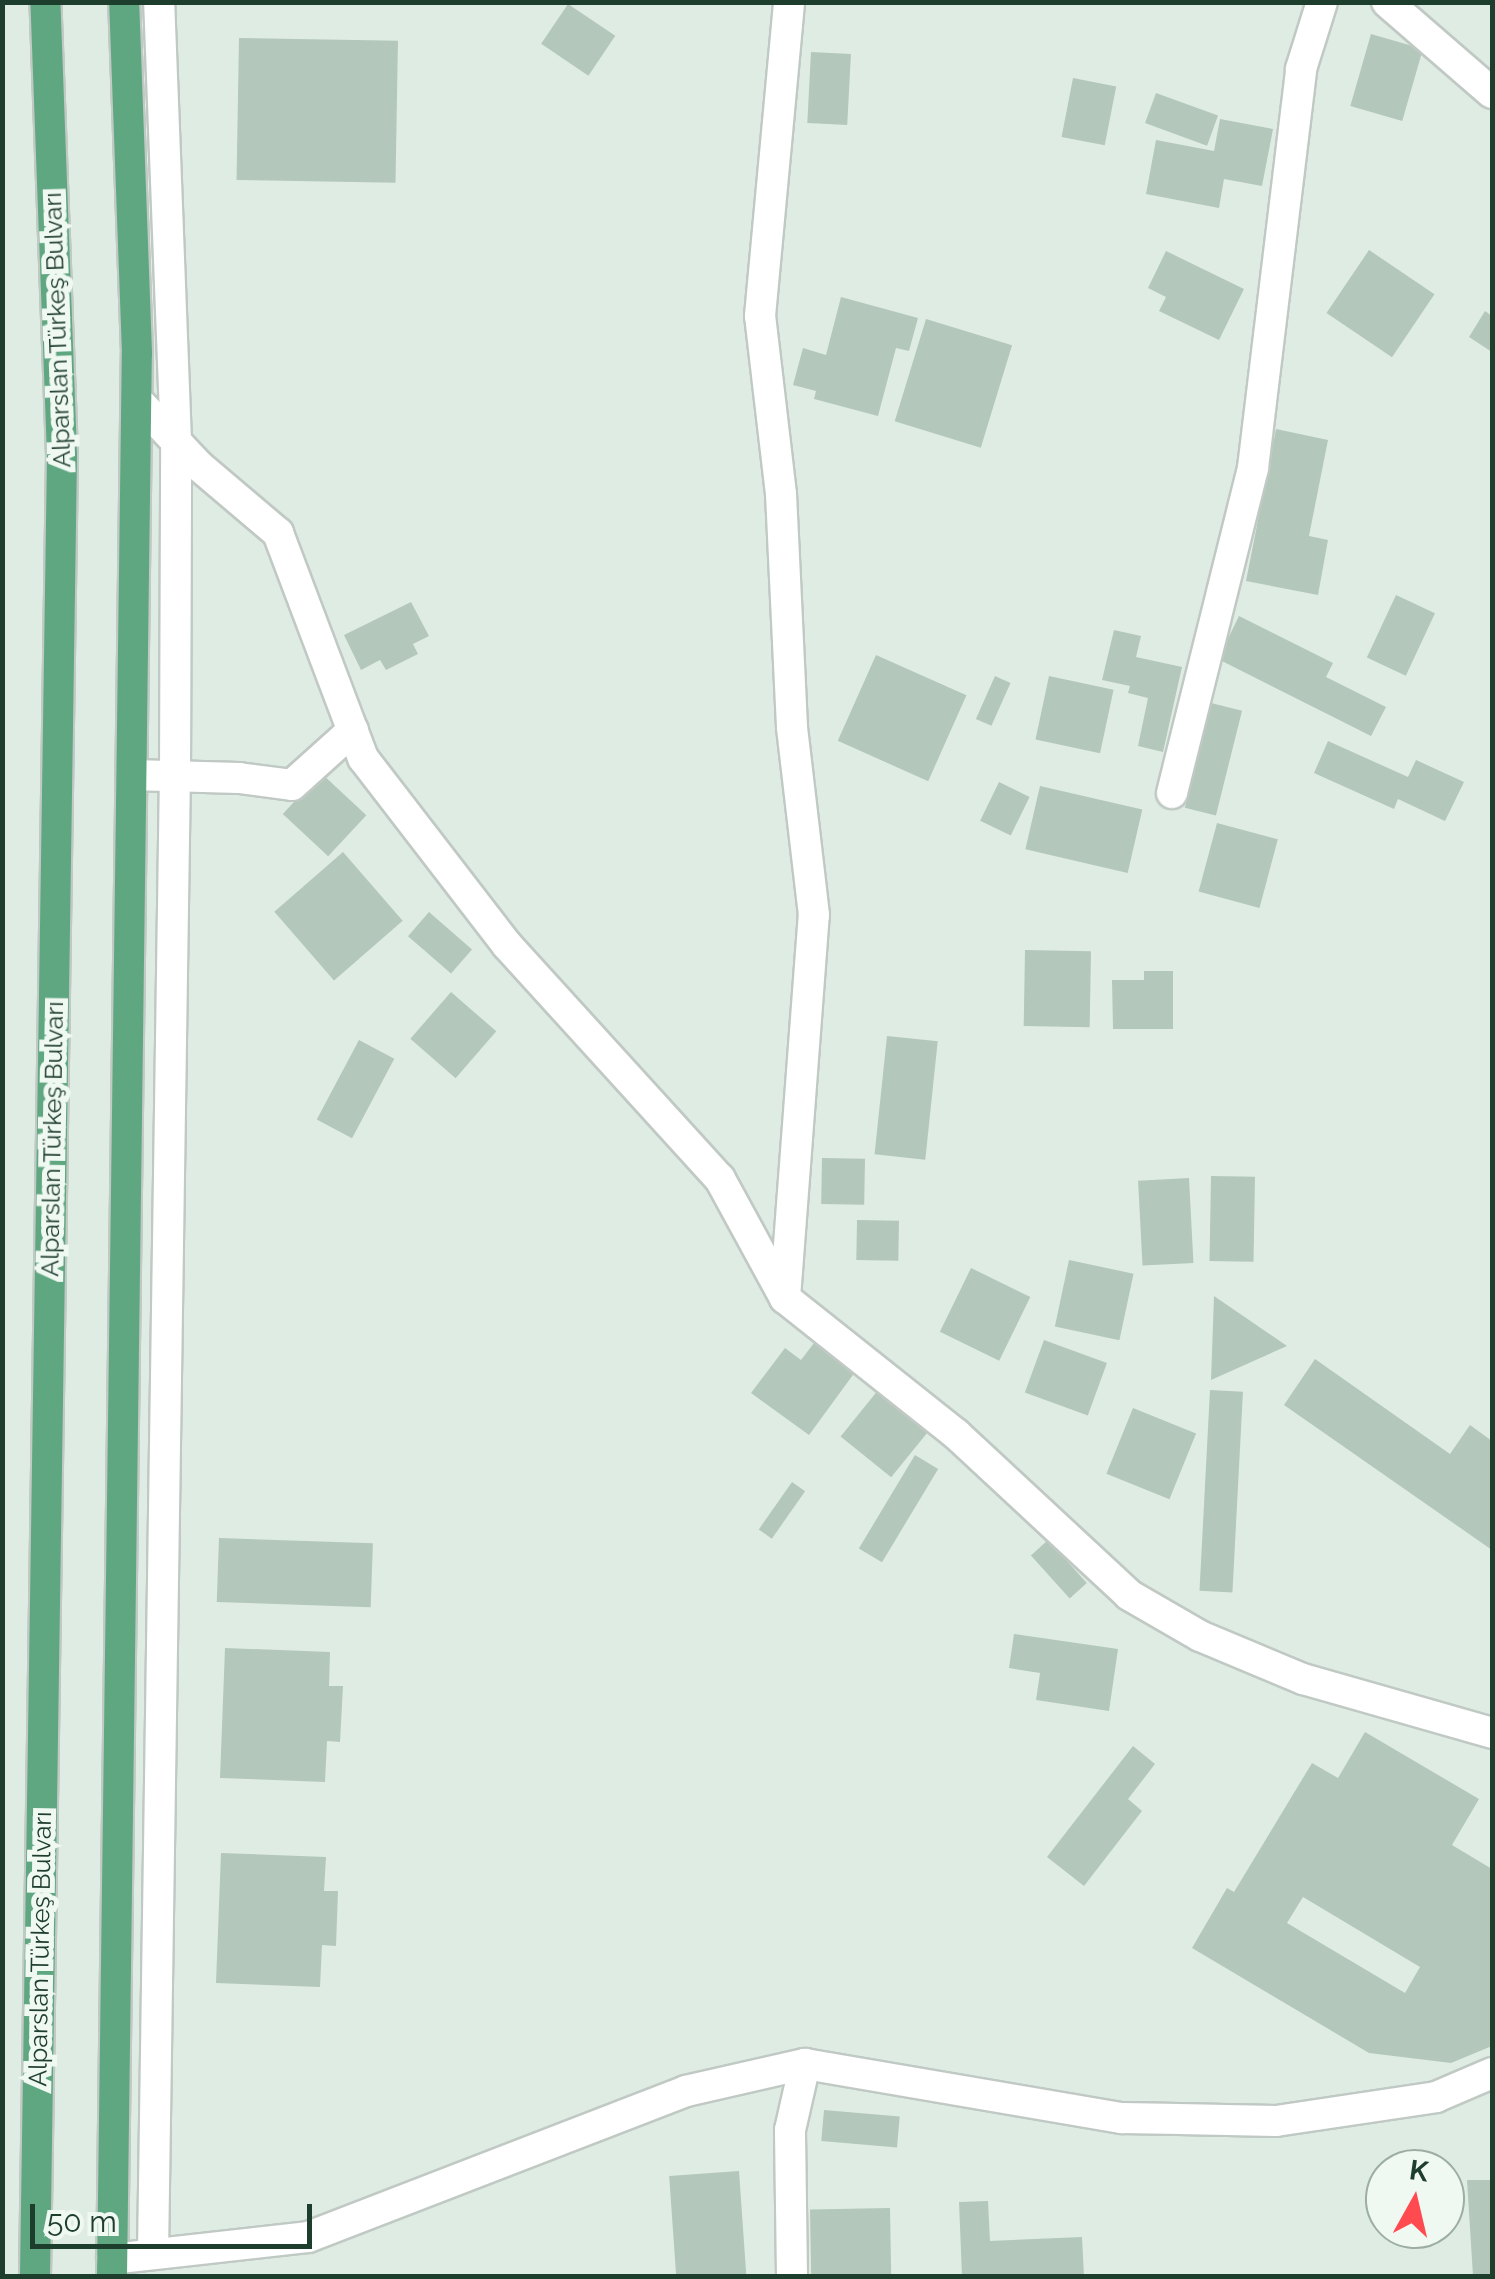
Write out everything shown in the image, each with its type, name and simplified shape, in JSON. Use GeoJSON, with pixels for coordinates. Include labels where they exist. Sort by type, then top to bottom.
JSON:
{"type":"FeatureCollection","features":[{"type":"Feature","properties":{"kind":"main road","name":"Alparslan Türkeş Bulvarı"},"geometry":{"type":"LineString","coordinates":[[35,2276],[62,456],[45,2]]}},
{"type":"Feature","properties":{"kind":"main road"},"geometry":{"type":"LineString","coordinates":[[112,2268],[137,400],[124,2]]}},
{"type":"Feature","properties":{"kind":"street"},"geometry":{"type":"LineString","coordinates":[[153,2254],[175,776],[176,441],[159,2]]}},
{"type":"Feature","properties":{"kind":"street"},"geometry":{"type":"LineString","coordinates":[[784,1298],[814,915],[792,727],[781,494],[760,316],[789,2]]}},
{"type":"Feature","properties":{"kind":"street"},"geometry":{"type":"LineString","coordinates":[[1172,794],[1253,468],[1301,69],[1322,2]]}},
{"type":"Feature","properties":{"kind":"street"},"geometry":{"type":"LineString","coordinates":[[1387,2],[1492,92]]}},
{"type":"Feature","properties":{"kind":"street"},"geometry":{"type":"LineString","coordinates":[[137,400],[176,441],[278,533],[363,758],[507,945],[720,1180],[784,1298],[956,1434],[1129,1595],[1200,1636],[1303,1678],[1492,1731]]}},
{"type":"Feature","properties":{"kind":"street"},"geometry":{"type":"LineString","coordinates":[[132,775],[292,786],[353,730]]}},
{"type":"Feature","properties":{"kind":"street"},"geometry":{"type":"LineString","coordinates":[[112,2268],[153,2254],[308,2237],[686,2091],[805,2064],[1122,2118],[1276,2121],[1436,2097],[1492,2073]]}},
{"type":"Feature","properties":{"kind":"street"},"geometry":{"type":"LineString","coordinates":[[792,2276],[790,2130],[805,2064]]}},
{"type":"Feature","properties":{"kind":"building"},"geometry":{"type":"Polygon","coordinates":[[[568,4],[615,36],[588,76],[541,44],[568,4]]]}},
{"type":"Feature","properties":{"kind":"building"},"geometry":{"type":"Polygon","coordinates":[[[1371,34],[1423,49],[1402,121],[1350,106],[1371,34]]]}},
{"type":"Feature","properties":{"kind":"building"},"geometry":{"type":"Polygon","coordinates":[[[239,38],[398,41],[395,183],[237,180],[239,38]]]}},
{"type":"Feature","properties":{"kind":"building"},"geometry":{"type":"Polygon","coordinates":[[[811,52],[851,54],[847,125],[807,123],[811,52]]]}},
{"type":"Feature","properties":{"kind":"building"},"geometry":{"type":"Polygon","coordinates":[[[1073,78],[1116,86],[1105,145],[1062,137],[1073,78]]]}},
{"type":"Feature","properties":{"kind":"building"},"geometry":{"type":"Polygon","coordinates":[[[1156,93],[1218,116],[1207,146],[1145,123],[1156,93]]]}},
{"type":"Feature","properties":{"kind":"building"},"geometry":{"type":"Polygon","coordinates":[[[1220,119],[1273,129],[1262,186],[1224,179],[1219,208],[1146,194],[1156,140],[1214,151],[1220,119]]]}},
{"type":"Feature","properties":{"kind":"building"},"geometry":{"type":"Polygon","coordinates":[[[1369,250],[1434,294],[1392,357],[1327,313],[1369,250]]]}},
{"type":"Feature","properties":{"kind":"building"},"geometry":{"type":"Polygon","coordinates":[[[1166,251],[1244,289],[1219,340],[1159,311],[1166,297],[1148,288],[1166,251]]]}},
{"type":"Feature","properties":{"kind":"building"},"geometry":{"type":"Polygon","coordinates":[[[841,297],[918,318],[909,351],[896,348],[878,416],[814,399],[816,391],[793,385],[803,348],[826,355],[841,297]]]}},
{"type":"Feature","properties":{"kind":"building"},"geometry":{"type":"Polygon","coordinates":[[[1485,311],[1492,316],[1492,352],[1469,337],[1485,311]]]}},
{"type":"Feature","properties":{"kind":"building"},"geometry":{"type":"Polygon","coordinates":[[[926,319],[1012,345],[981,448],[895,421],[926,319]]]}},
{"type":"Feature","properties":{"kind":"building"},"geometry":{"type":"Polygon","coordinates":[[[1276,429],[1328,440],[1309,536],[1328,540],[1318,595],[1246,581],[1276,429]]]}},
{"type":"Feature","properties":{"kind":"building"},"geometry":{"type":"Polygon","coordinates":[[[1396,595],[1435,613],[1406,676],[1367,658],[1396,595]]]}},
{"type":"Feature","properties":{"kind":"building"},"geometry":{"type":"Polygon","coordinates":[[[411,602],[429,636],[413,644],[418,654],[386,670],[380,660],[361,670],[344,635],[411,602]]]}},
{"type":"Feature","properties":{"kind":"building"},"geometry":{"type":"Polygon","coordinates":[[[1239,616],[1333,663],[1326,677],[1386,707],[1371,736],[1218,659],[1239,616]]]}},
{"type":"Feature","properties":{"kind":"building"},"geometry":{"type":"Polygon","coordinates":[[[1114,630],[1141,636],[1136,657],[1182,667],[1163,752],[1138,746],[1148,698],[1128,693],[1130,686],[1102,680],[1114,630]]]}},
{"type":"Feature","properties":{"kind":"building"},"geometry":{"type":"Polygon","coordinates":[[[876,655],[966,695],[928,781],[838,741],[876,655]]]}},
{"type":"Feature","properties":{"kind":"building"},"geometry":{"type":"Polygon","coordinates":[[[995,676],[1011,683],[991,726],[976,719],[995,676]]]}},
{"type":"Feature","properties":{"kind":"building"},"geometry":{"type":"Polygon","coordinates":[[[1049,676],[1114,690],[1100,753],[1035,740],[1049,676]]]}},
{"type":"Feature","properties":{"kind":"building"},"geometry":{"type":"Polygon","coordinates":[[[1211,703],[1242,711],[1216,816],[1185,808],[1211,703]]]}},
{"type":"Feature","properties":{"kind":"building"},"geometry":{"type":"Polygon","coordinates":[[[1328,741],[1408,777],[1416,760],[1464,782],[1445,821],[1398,799],[1394,809],[1314,773],[1328,741]]]}},
{"type":"Feature","properties":{"kind":"building"},"geometry":{"type":"Polygon","coordinates":[[[321,773],[366,815],[328,856],[283,814],[321,773]]]}},
{"type":"Feature","properties":{"kind":"building"},"geometry":{"type":"Polygon","coordinates":[[[999,782],[1030,797],[1011,836],[980,821],[999,782]]]}},
{"type":"Feature","properties":{"kind":"building"},"geometry":{"type":"Polygon","coordinates":[[[1040,786],[1142,810],[1128,873],[1025,849],[1040,786]]]}},
{"type":"Feature","properties":{"kind":"building"},"geometry":{"type":"Polygon","coordinates":[[[1217,823],[1278,839],[1259,908],[1199,892],[1217,823]]]}},
{"type":"Feature","properties":{"kind":"building"},"geometry":{"type":"Polygon","coordinates":[[[343,852],[403,921],[334,980],[274,912],[343,852]]]}},
{"type":"Feature","properties":{"kind":"building"},"geometry":{"type":"Polygon","coordinates":[[[429,912],[472,949],[451,974],[408,936],[429,912]]]}},
{"type":"Feature","properties":{"kind":"building"},"geometry":{"type":"Polygon","coordinates":[[[1025,950],[1091,951],[1090,1027],[1024,1026],[1025,950]]]}},
{"type":"Feature","properties":{"kind":"building"},"geometry":{"type":"Polygon","coordinates":[[[1144,971],[1173,971],[1173,1029],[1113,1029],[1112,980],[1144,980],[1144,971]]]}},
{"type":"Feature","properties":{"kind":"building"},"geometry":{"type":"Polygon","coordinates":[[[451,992],[496,1031],[456,1078],[410,1039],[451,992]]]}},
{"type":"Feature","properties":{"kind":"building"},"geometry":{"type":"Polygon","coordinates":[[[887,1036],[938,1041],[925,1160],[875,1154],[887,1036]]]}},
{"type":"Feature","properties":{"kind":"building"},"geometry":{"type":"Polygon","coordinates":[[[359,1040],[394,1059],[352,1138],[317,1119],[359,1040]]]}},
{"type":"Feature","properties":{"kind":"building"},"geometry":{"type":"Polygon","coordinates":[[[822,1158],[865,1159],[864,1205],[821,1204],[822,1158]]]}},
{"type":"Feature","properties":{"kind":"building"},"geometry":{"type":"Polygon","coordinates":[[[1211,1176],[1255,1177],[1254,1262],[1210,1261],[1211,1176]]]}},
{"type":"Feature","properties":{"kind":"building"},"geometry":{"type":"Polygon","coordinates":[[[1189,1178],[1193,1263],[1143,1266],[1138,1181],[1189,1178]]]}},
{"type":"Feature","properties":{"kind":"building"},"geometry":{"type":"Polygon","coordinates":[[[857,1220],[899,1221],[898,1261],[856,1260],[857,1220]]]}},
{"type":"Feature","properties":{"kind":"building"},"geometry":{"type":"Polygon","coordinates":[[[1069,1260],[1134,1274],[1119,1340],[1055,1327],[1069,1260]]]}},
{"type":"Feature","properties":{"kind":"building"},"geometry":{"type":"Polygon","coordinates":[[[971,1268],[1030,1297],[999,1361],[940,1332],[971,1268]]]}},
{"type":"Feature","properties":{"kind":"building"},"geometry":{"type":"Polygon","coordinates":[[[1214,1296],[1287,1346],[1211,1380],[1214,1296]]]}},
{"type":"Feature","properties":{"kind":"building"},"geometry":{"type":"Polygon","coordinates":[[[817,1339],[858,1368],[809,1435],[751,1393],[785,1348],[801,1360],[817,1339]]]}},
{"type":"Feature","properties":{"kind":"building"},"geometry":{"type":"Polygon","coordinates":[[[1044,1340],[1107,1363],[1088,1416],[1025,1393],[1044,1340]]]}},
{"type":"Feature","properties":{"kind":"building"},"geometry":{"type":"Polygon","coordinates":[[[1315,1359],[1450,1454],[1470,1425],[1492,1441],[1492,1550],[1284,1405],[1315,1359]]]}},
{"type":"Feature","properties":{"kind":"building"},"geometry":{"type":"Polygon","coordinates":[[[879,1389],[930,1430],[891,1477],[841,1436],[879,1389]]]}},
{"type":"Feature","properties":{"kind":"building"},"geometry":{"type":"Polygon","coordinates":[[[1210,1390],[1243,1392],[1232,1592],[1199,1591],[1210,1390]]]}},
{"type":"Feature","properties":{"kind":"building"},"geometry":{"type":"Polygon","coordinates":[[[1133,1408],[1196,1433],[1169,1499],[1106,1474],[1133,1408]]]}},
{"type":"Feature","properties":{"kind":"building"},"geometry":{"type":"Polygon","coordinates":[[[915,1455],[938,1469],[882,1562],[859,1548],[915,1455]]]}},
{"type":"Feature","properties":{"kind":"building"},"geometry":{"type":"Polygon","coordinates":[[[792,1482],[805,1491],[772,1539],[759,1530],[792,1482]]]}},
{"type":"Feature","properties":{"kind":"building"},"geometry":{"type":"Polygon","coordinates":[[[219,1538],[373,1543],[371,1607],[217,1602],[219,1538]]]}},
{"type":"Feature","properties":{"kind":"building"},"geometry":{"type":"Polygon","coordinates":[[[1048,1540],[1087,1583],[1070,1598],[1031,1555],[1048,1540]]]}},
{"type":"Feature","properties":{"kind":"building"},"geometry":{"type":"Polygon","coordinates":[[[1014,1634],[1118,1649],[1109,1711],[1036,1700],[1040,1673],[1009,1668],[1014,1634]]]}},
{"type":"Feature","properties":{"kind":"building"},"geometry":{"type":"Polygon","coordinates":[[[225,1648],[330,1652],[329,1686],[343,1686],[340,1742],[327,1741],[325,1782],[220,1778],[225,1648]]]}},
{"type":"Feature","properties":{"kind":"building"},"geometry":{"type":"Polygon","coordinates":[[[1365,1732],[1479,1799],[1452,1845],[1492,1869],[1492,2046],[1451,2063],[1369,2053],[1192,1948],[1227,1888],[1234,1892],[1312,1763],[1338,1778],[1365,1732]],[[1303,1897],[1287,1923],[1405,1993],[1420,1967],[1303,1897]]]}},
{"type":"Feature","properties":{"kind":"building"},"geometry":{"type":"Polygon","coordinates":[[[1133,1746],[1155,1764],[1128,1799],[1142,1811],[1084,1886],[1047,1857],[1133,1746]]]}},
{"type":"Feature","properties":{"kind":"building"},"geometry":{"type":"Polygon","coordinates":[[[221,1853],[326,1857],[324,1891],[338,1891],[336,1946],[322,1945],[320,1987],[216,1983],[221,1853]]]}},
{"type":"Feature","properties":{"kind":"building"},"geometry":{"type":"Polygon","coordinates":[[[824,2110],[900,2117],[897,2148],[821,2141],[824,2110]]]}},
{"type":"Feature","properties":{"kind":"building"},"geometry":{"type":"Polygon","coordinates":[[[739,2171],[746,2276],[676,2276],[669,2176],[739,2171]]]}},
{"type":"Feature","properties":{"kind":"building"},"geometry":{"type":"Polygon","coordinates":[[[1467,2180],[1492,2180],[1492,2276],[1473,2276],[1467,2180]]]}},
{"type":"Feature","properties":{"kind":"building"},"geometry":{"type":"Polygon","coordinates":[[[988,2201],[990,2241],[1082,2237],[1084,2276],[962,2276],[959,2202],[988,2201]]]}},
{"type":"Feature","properties":{"kind":"building"},"geometry":{"type":"Polygon","coordinates":[[[890,2208],[891,2276],[811,2276],[810,2209],[890,2208]]]}}]}
